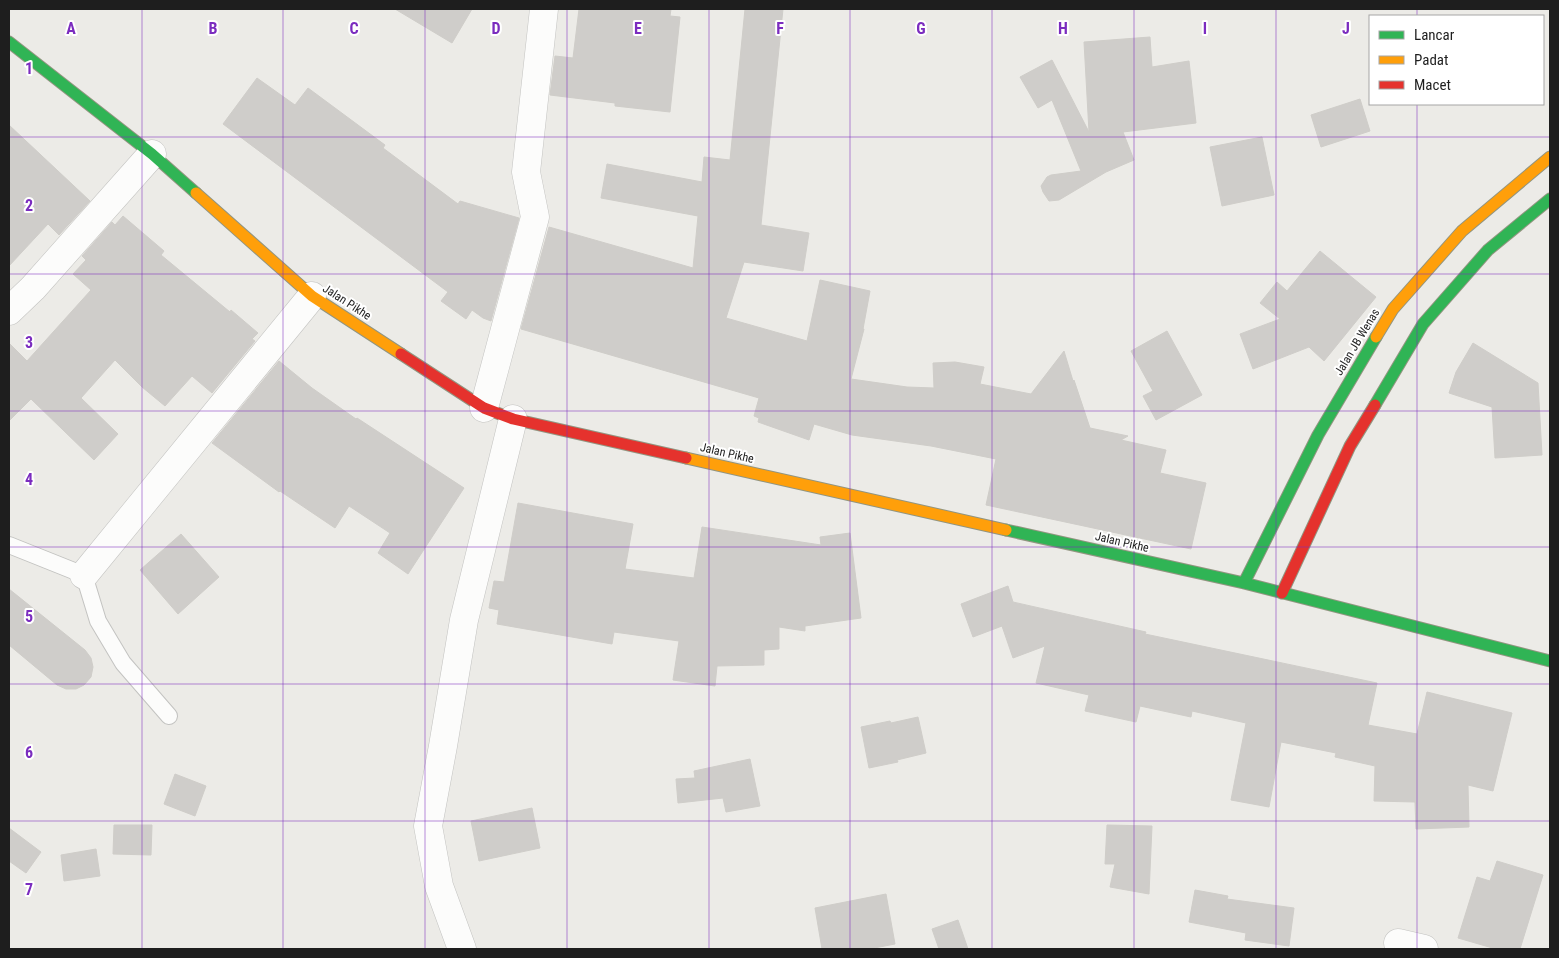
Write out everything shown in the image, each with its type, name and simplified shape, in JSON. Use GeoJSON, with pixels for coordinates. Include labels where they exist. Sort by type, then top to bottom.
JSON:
{"type":"FeatureCollection","features":[{"type":"Feature","properties":{"kind":"main road","name":"Jalan Pikhe"},"geometry":{"type":"LineString","coordinates":[[9,42],[152,154],[312,296],[484,408],[512,419],[1244,583],[1550,661]]}},
{"type":"Feature","properties":{"kind":"main road","name":"Jalan JB Wenas"},"geometry":{"type":"LineString","coordinates":[[1244,583],[1318,435],[1393,309],[1462,232],[1550,157]]}},
{"type":"Feature","properties":{"kind":"main road"},"geometry":{"type":"LineString","coordinates":[[1282,593],[1350,446],[1423,324],[1488,250],[1550,198]]}},
{"type":"Feature","properties":{"kind":"street"},"geometry":{"type":"LineString","coordinates":[[484,408],[535,217],[526,172],[544,9]]}},
{"type":"Feature","properties":{"kind":"street"},"geometry":{"type":"LineString","coordinates":[[9,311],[33,288],[152,154]]}},
{"type":"Feature","properties":{"kind":"street"},"geometry":{"type":"LineString","coordinates":[[84,575],[312,296]]}},
{"type":"Feature","properties":{"kind":"street"},"geometry":{"type":"LineString","coordinates":[[462,949],[439,886],[428,826],[464,620],[512,419]]}},
{"type":"Feature","properties":{"kind":"street"},"geometry":{"type":"LineString","coordinates":[[1398,943],[1424,949]]}},
{"type":"Feature","properties":{"kind":"lane"},"geometry":{"type":"LineString","coordinates":[[9,545],[84,575],[98,621],[123,663],[169,716]]}},
{"type":"Feature","properties":{"kind":"building"},"geometry":{"type":"Polygon","coordinates":[[[395,9],[472,9],[452,43],[395,9]]]}},
{"type":"Feature","properties":{"kind":"building"},"geometry":{"type":"Polygon","coordinates":[[[579,9],[671,9],[670,16],[680,17],[670,112],[615,106],[615,103],[550,95],[555,56],[573,58],[579,9]]]}},
{"type":"Feature","properties":{"kind":"building"},"geometry":{"type":"Polygon","coordinates":[[[745,9],[783,9],[761,225],[809,233],[803,271],[744,262],[726,318],[807,341],[820,280],[870,291],[864,329],[851,379],[907,387],[934,388],[933,363],[955,362],[984,367],[980,384],[1031,394],[1064,351],[1090,428],[1128,436],[1121,440],[1166,450],[1160,473],[1206,483],[1191,549],[986,505],[996,459],[931,446],[852,435],[814,424],[809,440],[758,422],[759,418],[754,416],[759,398],[521,329],[549,227],[693,268],[698,216],[601,198],[607,164],[702,182],[704,157],[730,160],[745,9]]]}},
{"type":"Feature","properties":{"kind":"building"},"geometry":{"type":"Polygon","coordinates":[[[1150,37],[1152,67],[1189,61],[1196,123],[1123,132],[1134,160],[1106,172],[1059,200],[1049,201],[1041,186],[1047,177],[1081,171],[1052,100],[1038,108],[1020,77],[1052,60],[1089,132],[1084,42],[1150,37]]]}},
{"type":"Feature","properties":{"kind":"building"},"geometry":{"type":"Polygon","coordinates":[[[257,78],[295,105],[308,88],[385,145],[383,148],[458,204],[460,201],[519,218],[491,321],[472,310],[466,319],[441,301],[448,292],[223,124],[257,78]]]}},
{"type":"Feature","properties":{"kind":"building"},"geometry":{"type":"Polygon","coordinates":[[[1360,99],[1370,131],[1321,147],[1311,115],[1360,99]]]}},
{"type":"Feature","properties":{"kind":"building"},"geometry":{"type":"Polygon","coordinates":[[[9,125],[90,201],[59,235],[48,224],[9,266],[9,125]]]}},
{"type":"Feature","properties":{"kind":"building"},"geometry":{"type":"Polygon","coordinates":[[[1262,137],[1274,195],[1222,206],[1210,147],[1262,137]]]}},
{"type":"Feature","properties":{"kind":"building"},"geometry":{"type":"Polygon","coordinates":[[[123,216],[164,251],[161,255],[258,333],[252,339],[255,341],[212,393],[192,376],[165,406],[142,387],[115,360],[81,398],[118,434],[94,460],[31,399],[9,421],[9,343],[27,361],[91,290],[73,274],[86,260],[82,256],[112,222],[115,225],[123,216]]]}},
{"type":"Feature","properties":{"kind":"building"},"geometry":{"type":"Polygon","coordinates":[[[1320,251],[1376,297],[1324,361],[1309,347],[1253,369],[1240,334],[1280,319],[1260,303],[1277,282],[1287,291],[1320,251]]]}},
{"type":"Feature","properties":{"kind":"building"},"geometry":{"type":"Polygon","coordinates":[[[1167,331],[1202,395],[1156,420],[1143,396],[1153,391],[1131,351],[1167,331]]]}},
{"type":"Feature","properties":{"kind":"building"},"geometry":{"type":"Polygon","coordinates":[[[1473,343],[1538,383],[1542,455],[1495,458],[1492,407],[1449,393],[1456,372],[1473,343]]]}},
{"type":"Feature","properties":{"kind":"building"},"geometry":{"type":"Polygon","coordinates":[[[279,361],[312,388],[356,419],[464,488],[408,574],[378,553],[390,533],[349,506],[335,528],[279,492],[212,443],[279,361]]]}},
{"type":"Feature","properties":{"kind":"building"},"geometry":{"type":"Polygon","coordinates":[[[518,503],[633,524],[625,569],[694,578],[702,527],[821,545],[820,537],[850,533],[861,618],[805,626],[805,631],[779,627],[779,649],[764,650],[764,665],[717,666],[715,686],[673,680],[679,641],[614,632],[612,644],[497,624],[499,610],[489,608],[494,581],[504,582],[518,503]]]}},
{"type":"Feature","properties":{"kind":"building"},"geometry":{"type":"Polygon","coordinates":[[[181,534],[219,577],[178,614],[140,570],[181,534]]]}},
{"type":"Feature","properties":{"kind":"building"},"geometry":{"type":"Polygon","coordinates":[[[1008,586],[1013,602],[1146,632],[1145,634],[1377,683],[1368,725],[1417,734],[1427,692],[1512,713],[1493,791],[1468,785],[1469,827],[1416,829],[1415,802],[1374,801],[1375,766],[1335,757],[1336,753],[1281,742],[1269,807],[1231,800],[1246,723],[1192,711],[1191,717],[1140,706],[1136,722],[1085,711],[1089,695],[1036,683],[1045,646],[1013,658],[1002,626],[973,637],[961,604],[1008,586]]]}},
{"type":"Feature","properties":{"kind":"building"},"geometry":{"type":"Polygon","coordinates":[[[9,589],[85,650],[91,658],[93,667],[91,677],[84,685],[76,689],[66,689],[57,685],[9,645],[9,589]]]}},
{"type":"Feature","properties":{"kind":"building"},"geometry":{"type":"Polygon","coordinates":[[[918,717],[926,753],[897,760],[898,762],[869,768],[861,727],[918,717]]]}},
{"type":"Feature","properties":{"kind":"building"},"geometry":{"type":"Polygon","coordinates":[[[750,759],[760,806],[726,812],[723,798],[678,803],[676,779],[695,778],[694,771],[750,759]]]}},
{"type":"Feature","properties":{"kind":"building"},"geometry":{"type":"Polygon","coordinates":[[[175,774],[206,786],[195,816],[164,804],[175,774]]]}},
{"type":"Feature","properties":{"kind":"building"},"geometry":{"type":"Polygon","coordinates":[[[532,808],[540,848],[479,861],[471,821],[532,808]]]}},
{"type":"Feature","properties":{"kind":"building"},"geometry":{"type":"Polygon","coordinates":[[[114,825],[152,825],[151,855],[113,854],[114,825]]]}},
{"type":"Feature","properties":{"kind":"building"},"geometry":{"type":"Polygon","coordinates":[[[1107,825],[1152,826],[1149,894],[1110,887],[1115,864],[1105,864],[1107,825]]]}},
{"type":"Feature","properties":{"kind":"building"},"geometry":{"type":"Polygon","coordinates":[[[9,828],[41,852],[26,873],[9,861],[9,828]]]}},
{"type":"Feature","properties":{"kind":"building"},"geometry":{"type":"Polygon","coordinates":[[[96,849],[100,876],[64,881],[61,855],[96,849]]]}},
{"type":"Feature","properties":{"kind":"building"},"geometry":{"type":"Polygon","coordinates":[[[1497,861],[1543,875],[1520,949],[1496,949],[1458,938],[1477,877],[1490,881],[1497,861]]]}},
{"type":"Feature","properties":{"kind":"building"},"geometry":{"type":"Polygon","coordinates":[[[1195,890],[1228,896],[1227,899],[1294,908],[1289,946],[1245,940],[1246,933],[1189,922],[1195,890]]]}},
{"type":"Feature","properties":{"kind":"building"},"geometry":{"type":"Polygon","coordinates":[[[886,894],[895,944],[869,949],[822,949],[815,908],[886,894]]]}},
{"type":"Feature","properties":{"kind":"building"},"geometry":{"type":"Polygon","coordinates":[[[958,920],[968,949],[939,949],[932,929],[958,920]]]}},
{"type":"Feature","properties":{"kind":"traffic: fast"},"geometry":{"type":"LineString","coordinates":[[9,42],[152,154],[196,193]]}},
{"type":"Feature","properties":{"kind":"traffic: fast"},"geometry":{"type":"LineString","coordinates":[[1375,405],[1423,324],[1488,250],[1550,199]]}},
{"type":"Feature","properties":{"kind":"traffic: fast"},"geometry":{"type":"LineString","coordinates":[[1244,583],[1318,435],[1376,337]]}},
{"type":"Feature","properties":{"kind":"traffic: fast"},"geometry":{"type":"LineString","coordinates":[[1006,530],[1244,583],[1550,661]]}},
{"type":"Feature","properties":{"kind":"traffic: slow"},"geometry":{"type":"LineString","coordinates":[[1376,337],[1393,309],[1462,231],[1550,157]]}},
{"type":"Feature","properties":{"kind":"traffic: slow"},"geometry":{"type":"LineString","coordinates":[[196,193],[312,296],[401,354]]}},
{"type":"Feature","properties":{"kind":"traffic: slow"},"geometry":{"type":"LineString","coordinates":[[686,458],[1006,530]]}},
{"type":"Feature","properties":{"kind":"traffic: jam"},"geometry":{"type":"LineString","coordinates":[[401,354],[484,408],[513,419],[686,458]]}},
{"type":"Feature","properties":{"kind":"traffic: jam"},"geometry":{"type":"LineString","coordinates":[[1282,593],[1350,446],[1375,405]]}}]}
